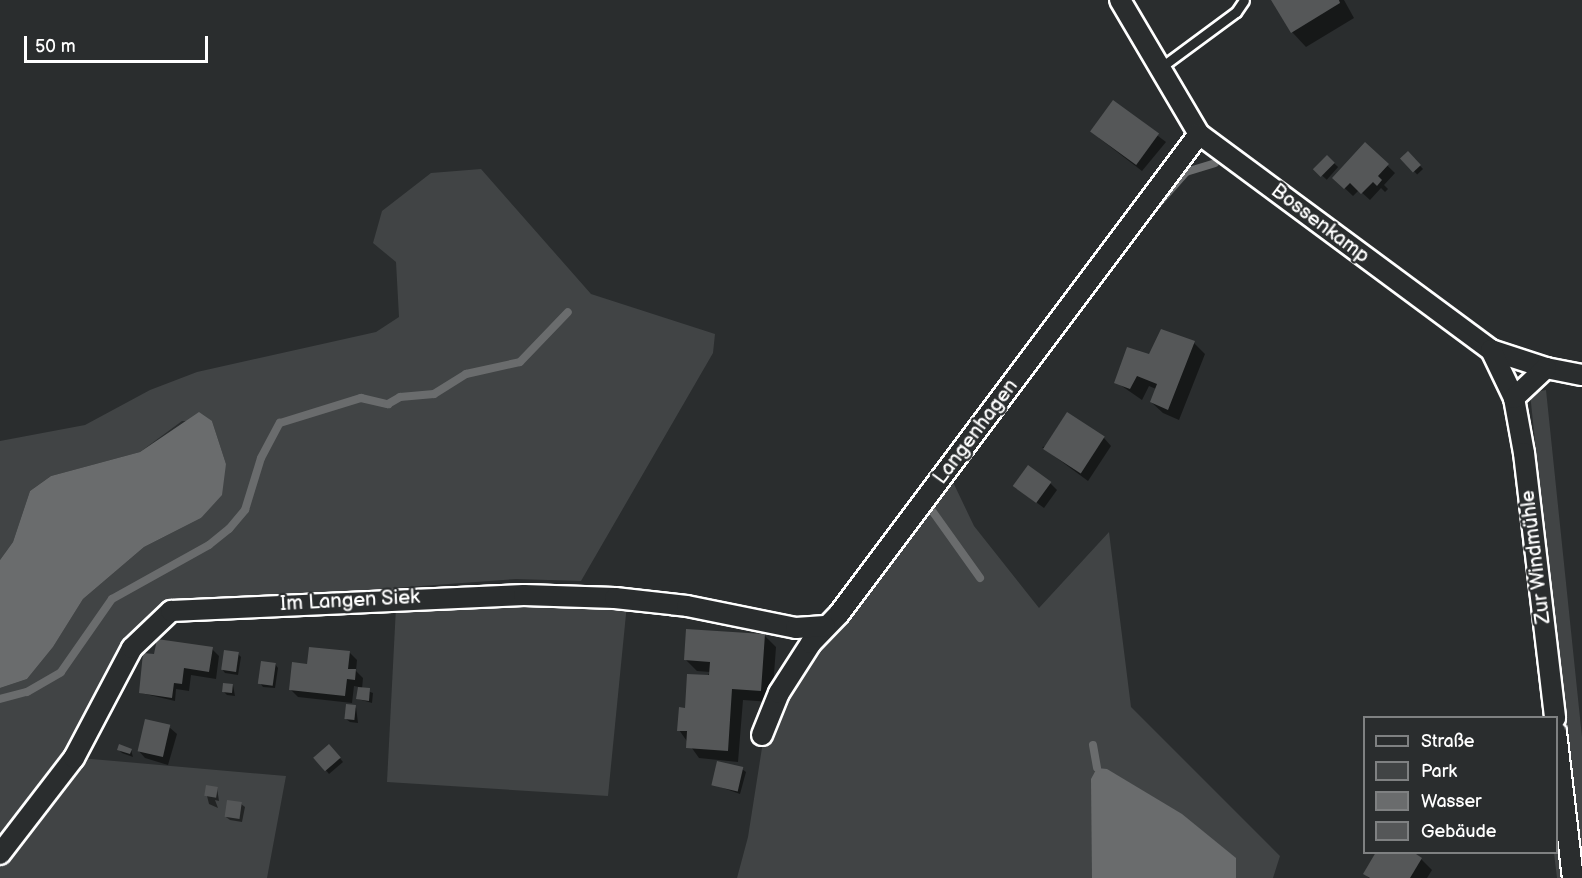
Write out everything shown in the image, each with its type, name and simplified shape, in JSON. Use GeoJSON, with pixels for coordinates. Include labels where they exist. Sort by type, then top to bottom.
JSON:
{"type":"FeatureCollection","features":[{"type":"Feature","properties":{"kind":"street","name":"Bossenkamp"},"geometry":{"type":"LineString","coordinates":[[1120,0],[1199,134],[1491,350],[1546,368],[1582,375]]}},
{"type":"Feature","properties":{"kind":"street","name":"Langenhagen"},"geometry":{"type":"LineString","coordinates":[[762,735],[779,693],[825,626],[839,614],[1199,134]]}},
{"type":"Feature","properties":{"kind":"street","name":"Zur Windmühle"},"geometry":{"type":"LineString","coordinates":[[1491,350],[1514,398],[1555,716]]}},
{"type":"Feature","properties":{"kind":"street"},"geometry":{"type":"LineString","coordinates":[[1514,398],[1546,368]]}},
{"type":"Feature","properties":{"kind":"street","name":"Im Langen Siek"},"geometry":{"type":"LineString","coordinates":[[0,854],[74,758],[132,648],[171,611],[524,595],[627,600],[687,606],[796,628],[825,626]]}},
{"type":"Feature","properties":{"kind":"street"},"geometry":{"type":"LineString","coordinates":[[1558,741],[1573,878]]}},
{"type":"Feature","properties":{"kind":"lane"},"geometry":{"type":"LineString","coordinates":[[1160,68],[1236,12],[1244,0]]}},
{"type":"Feature","properties":{"kind":"green space"},"geometry":{"type":"Polygon","coordinates":[[[481,169],[591,294],[715,334],[713,353],[581,581],[516,579],[298,595],[289,609],[172,616],[138,649],[80,758],[286,776],[267,878],[0,878],[0,688],[27,679],[53,647],[83,599],[144,547],[201,518],[226,464],[212,421],[182,421],[140,452],[51,476],[30,491],[13,542],[0,560],[0,441],[85,425],[150,390],[197,372],[376,332],[399,317],[396,262],[373,243],[382,211],[431,173],[481,169]]]}},
{"type":"Feature","properties":{"kind":"green space"},"geometry":{"type":"Polygon","coordinates":[[[1546,390],[1582,737],[1582,878],[1557,878],[1554,854],[1558,854],[1558,798],[1572,799],[1530,393],[1546,390]]]}},
{"type":"Feature","properties":{"kind":"green space"},"geometry":{"type":"Polygon","coordinates":[[[952,480],[974,526],[1039,608],[1109,532],[1131,707],[1280,856],[1273,878],[737,878],[748,837],[764,735],[815,651],[862,598],[952,480]]]}},
{"type":"Feature","properties":{"kind":"green space"},"geometry":{"type":"Polygon","coordinates":[[[522,598],[627,604],[608,796],[387,782],[396,607],[522,598]]]}},
{"type":"Feature","properties":{"kind":"water"},"geometry":{"type":"Polygon","coordinates":[[[199,412],[212,421],[226,464],[222,495],[201,518],[144,547],[83,599],[53,647],[27,679],[0,688],[0,560],[13,542],[30,491],[51,476],[140,452],[199,412]]]}},
{"type":"Feature","properties":{"kind":"water"},"geometry":{"type":"Polygon","coordinates":[[[1097,768],[1107,769],[1182,814],[1236,858],[1236,878],[1092,878],[1091,779],[1097,768]]]}},
{"type":"Feature","properties":{"kind":"building"},"geometry":{"type":"Polygon","coordinates":[[[1271,0],[1339,0],[1340,3],[1291,33],[1271,0]]]}},
{"type":"Feature","properties":{"kind":"building"},"geometry":{"type":"Polygon","coordinates":[[[1113,100],[1159,134],[1136,165],[1090,132],[1113,100]]]}},
{"type":"Feature","properties":{"kind":"building"},"geometry":{"type":"Polygon","coordinates":[[[1365,142],[1389,164],[1378,176],[1382,180],[1377,186],[1373,182],[1361,194],[1350,183],[1344,189],[1332,178],[1365,142]]]}},
{"type":"Feature","properties":{"kind":"building"},"geometry":{"type":"Polygon","coordinates":[[[1408,151],[1421,165],[1413,172],[1400,159],[1408,151]]]}},
{"type":"Feature","properties":{"kind":"building"},"geometry":{"type":"Polygon","coordinates":[[[1327,155],[1335,163],[1321,177],[1313,169],[1327,155]]]}},
{"type":"Feature","properties":{"kind":"building"},"geometry":{"type":"Polygon","coordinates":[[[1161,329],[1195,341],[1168,410],[1150,402],[1157,384],[1137,376],[1130,389],[1114,383],[1127,347],[1149,354],[1161,329]]]}},
{"type":"Feature","properties":{"kind":"building"},"geometry":{"type":"Polygon","coordinates":[[[1067,412],[1105,437],[1081,473],[1043,449],[1067,412]]]}},
{"type":"Feature","properties":{"kind":"building"},"geometry":{"type":"Polygon","coordinates":[[[1028,465],[1051,482],[1036,503],[1013,486],[1028,465]]]}},
{"type":"Feature","properties":{"kind":"building"},"geometry":{"type":"Polygon","coordinates":[[[686,629],[765,634],[761,691],[732,689],[728,751],[686,748],[687,731],[677,731],[679,707],[685,708],[687,674],[709,675],[710,662],[684,660],[686,629]]]}},
{"type":"Feature","properties":{"kind":"building"},"geometry":{"type":"Polygon","coordinates":[[[157,639],[213,647],[209,672],[184,668],[182,684],[174,683],[172,698],[139,693],[143,653],[154,654],[157,639]]]}},
{"type":"Feature","properties":{"kind":"building"},"geometry":{"type":"Polygon","coordinates":[[[309,647],[350,651],[348,669],[356,669],[355,680],[347,679],[345,696],[289,690],[292,662],[307,664],[309,647]]]}},
{"type":"Feature","properties":{"kind":"building"},"geometry":{"type":"Polygon","coordinates":[[[224,650],[239,652],[236,672],[221,670],[224,650]]]}},
{"type":"Feature","properties":{"kind":"building"},"geometry":{"type":"Polygon","coordinates":[[[261,661],[276,663],[273,686],[258,684],[261,661]]]}},
{"type":"Feature","properties":{"kind":"building"},"geometry":{"type":"Polygon","coordinates":[[[223,683],[233,684],[232,693],[222,692],[223,683]]]}},
{"type":"Feature","properties":{"kind":"building"},"geometry":{"type":"Polygon","coordinates":[[[358,687],[370,688],[369,701],[356,699],[358,687]]]}},
{"type":"Feature","properties":{"kind":"building"},"geometry":{"type":"Polygon","coordinates":[[[346,704],[356,705],[354,720],[344,719],[346,704]]]}},
{"type":"Feature","properties":{"kind":"building"},"geometry":{"type":"Polygon","coordinates":[[[145,719],[170,725],[163,757],[138,751],[145,719]]]}},
{"type":"Feature","properties":{"kind":"building"},"geometry":{"type":"Polygon","coordinates":[[[119,744],[132,749],[130,754],[117,750],[119,744]]]}},
{"type":"Feature","properties":{"kind":"building"},"geometry":{"type":"Polygon","coordinates":[[[329,744],[341,758],[325,771],[313,758],[329,744]]]}},
{"type":"Feature","properties":{"kind":"building"},"geometry":{"type":"Polygon","coordinates":[[[717,761],[743,767],[738,791],[711,785],[717,761]]]}},
{"type":"Feature","properties":{"kind":"building"},"geometry":{"type":"Polygon","coordinates":[[[206,785],[218,787],[216,798],[204,796],[206,785]]]}},
{"type":"Feature","properties":{"kind":"building"},"geometry":{"type":"Polygon","coordinates":[[[227,800],[242,802],[239,819],[225,817],[227,800]]]}},
{"type":"Feature","properties":{"kind":"building"},"geometry":{"type":"Polygon","coordinates":[[[1375,854],[1416,854],[1422,858],[1410,878],[1370,878],[1363,874],[1375,854]]]}},
{"type":"Feature","properties":{"kind":"waterway"},"geometry":{"type":"LineString","coordinates":[[1156,206],[1186,172],[1215,163]]}},
{"type":"Feature","properties":{"kind":"waterway"},"geometry":{"type":"LineString","coordinates":[[0,699],[27,692],[61,672],[112,599],[209,545],[229,529],[245,510],[261,458],[280,423],[361,398],[388,404],[400,397],[434,394],[466,374],[520,362],[568,312]]}},
{"type":"Feature","properties":{"kind":"waterway"},"geometry":{"type":"LineString","coordinates":[[933,512],[980,578]]}},
{"type":"Feature","properties":{"kind":"waterway"},"geometry":{"type":"LineString","coordinates":[[1093,745],[1097,768]]}}]}
